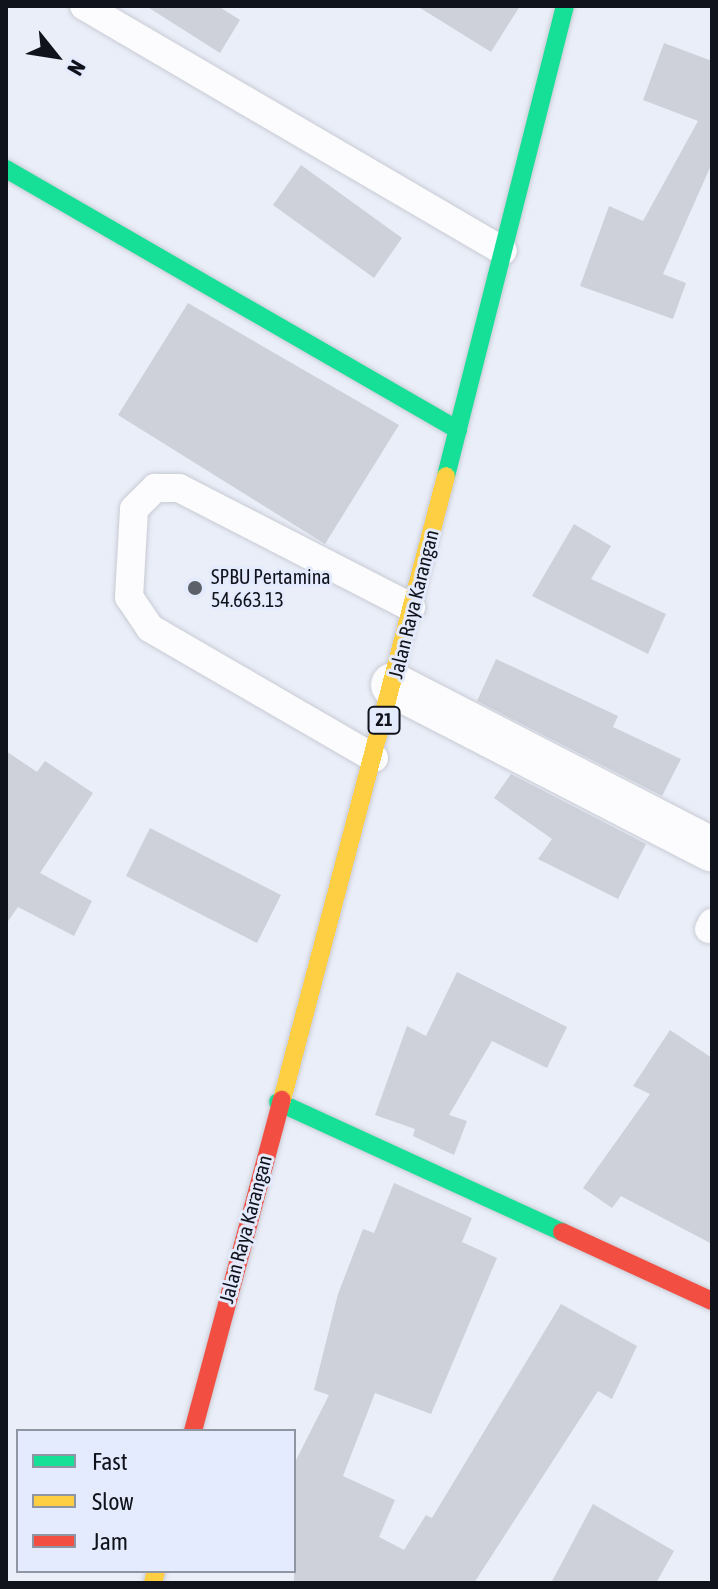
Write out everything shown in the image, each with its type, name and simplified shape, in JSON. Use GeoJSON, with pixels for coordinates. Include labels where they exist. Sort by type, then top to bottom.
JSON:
{"type":"FeatureCollection","features":[{"type":"Feature","properties":{"kind":"main road","name":"Jalan Raya Karangan"},"geometry":{"type":"LineString","coordinates":[[194,1429],[278,1102],[374,758],[452,428],[503,251],[565,6]]}},
{"type":"Feature","properties":{"kind":"main road"},"geometry":{"type":"LineString","coordinates":[[6,169],[452,428]]}},
{"type":"Feature","properties":{"kind":"main road"},"geometry":{"type":"LineString","coordinates":[[278,1102],[712,1301]]}},
{"type":"Feature","properties":{"kind":"street"},"geometry":{"type":"LineString","coordinates":[[393,685],[712,850]]}},
{"type":"Feature","properties":{"kind":"lane"},"geometry":{"type":"LineString","coordinates":[[84,6],[503,251]]}},
{"type":"Feature","properties":{"kind":"lane"},"geometry":{"type":"LineString","coordinates":[[374,758],[150,628],[129,597],[134,509],[155,488],[179,488],[411,607]]}},
{"type":"Feature","properties":{"kind":"building"},"geometry":{"type":"Polygon","coordinates":[[[146,6],[218,6],[240,20],[220,53],[146,6]]]}},
{"type":"Feature","properties":{"kind":"building"},"geometry":{"type":"Polygon","coordinates":[[[417,6],[520,6],[491,52],[417,6]]]}},
{"type":"Feature","properties":{"kind":"building"},"geometry":{"type":"Polygon","coordinates":[[[664,43],[712,61],[712,163],[663,274],[686,283],[673,319],[580,286],[609,206],[643,221],[698,121],[643,100],[664,43]]]}},
{"type":"Feature","properties":{"kind":"building"},"geometry":{"type":"Polygon","coordinates":[[[301,165],[402,238],[374,278],[273,205],[301,165]]]}},
{"type":"Feature","properties":{"kind":"building"},"geometry":{"type":"Polygon","coordinates":[[[188,303],[399,425],[325,544],[118,415],[188,303]]]}},
{"type":"Feature","properties":{"kind":"building"},"geometry":{"type":"Polygon","coordinates":[[[574,524],[611,546],[591,579],[666,614],[648,654],[532,596],[574,524]]]}},
{"type":"Feature","properties":{"kind":"building"},"geometry":{"type":"Polygon","coordinates":[[[496,659],[618,716],[613,727],[681,759],[662,796],[477,701],[496,659]]]}},
{"type":"Feature","properties":{"kind":"building"},"geometry":{"type":"Polygon","coordinates":[[[6,751],[37,772],[45,761],[93,793],[40,873],[92,901],[74,936],[18,907],[6,924],[6,751]]]}},
{"type":"Feature","properties":{"kind":"building"},"geometry":{"type":"Polygon","coordinates":[[[511,774],[646,844],[618,899],[538,859],[552,839],[494,798],[511,774]]]}},
{"type":"Feature","properties":{"kind":"building"},"geometry":{"type":"Polygon","coordinates":[[[150,828],[281,895],[257,943],[126,876],[150,828]]]}},
{"type":"Feature","properties":{"kind":"building"},"geometry":{"type":"Polygon","coordinates":[[[457,972],[567,1027],[547,1068],[492,1041],[449,1115],[467,1121],[454,1155],[413,1136],[415,1129],[375,1115],[407,1026],[426,1036],[457,972]]]}},
{"type":"Feature","properties":{"kind":"building"},"geometry":{"type":"Polygon","coordinates":[[[670,1030],[712,1058],[712,1244],[621,1196],[612,1208],[583,1188],[650,1094],[633,1086],[670,1030]]]}},
{"type":"Feature","properties":{"kind":"building"},"geometry":{"type":"Polygon","coordinates":[[[394,1183],[472,1218],[462,1242],[497,1258],[431,1414],[375,1393],[343,1476],[395,1500],[379,1537],[404,1550],[426,1515],[432,1518],[561,1304],[637,1346],[612,1399],[598,1391],[474,1583],[294,1583],[296,1460],[329,1395],[314,1390],[338,1294],[363,1229],[374,1233],[394,1183]]]}},
{"type":"Feature","properties":{"kind":"building"},"geometry":{"type":"Polygon","coordinates":[[[593,1504],[674,1551],[656,1583],[551,1583],[593,1504]]]}},
{"type":"Feature","properties":{"kind":"traffic: fast"},"geometry":{"type":"LineString","coordinates":[[446,476],[565,6]]}},
{"type":"Feature","properties":{"kind":"traffic: fast"},"geometry":{"type":"LineString","coordinates":[[6,169],[458,430]]}},
{"type":"Feature","properties":{"kind":"traffic: fast"},"geometry":{"type":"LineString","coordinates":[[278,1102],[562,1232]]}},
{"type":"Feature","properties":{"kind":"traffic: slow"},"geometry":{"type":"LineString","coordinates":[[282,1100],[446,476]]}},
{"type":"Feature","properties":{"kind":"traffic: slow"},"geometry":{"type":"LineString","coordinates":[[153,1583],[156,1573]]}},
{"type":"Feature","properties":{"kind":"traffic: jam"},"geometry":{"type":"LineString","coordinates":[[194,1429],[282,1100]]}},
{"type":"Feature","properties":{"kind":"traffic: jam"},"geometry":{"type":"LineString","coordinates":[[562,1232],[712,1301]]}},
{"type":"Feature","properties":{"kind":"place","name":"SPBU Pertamina 54.663.13"},"geometry":{"type":"Point","coordinates":[195,588]}}]}
